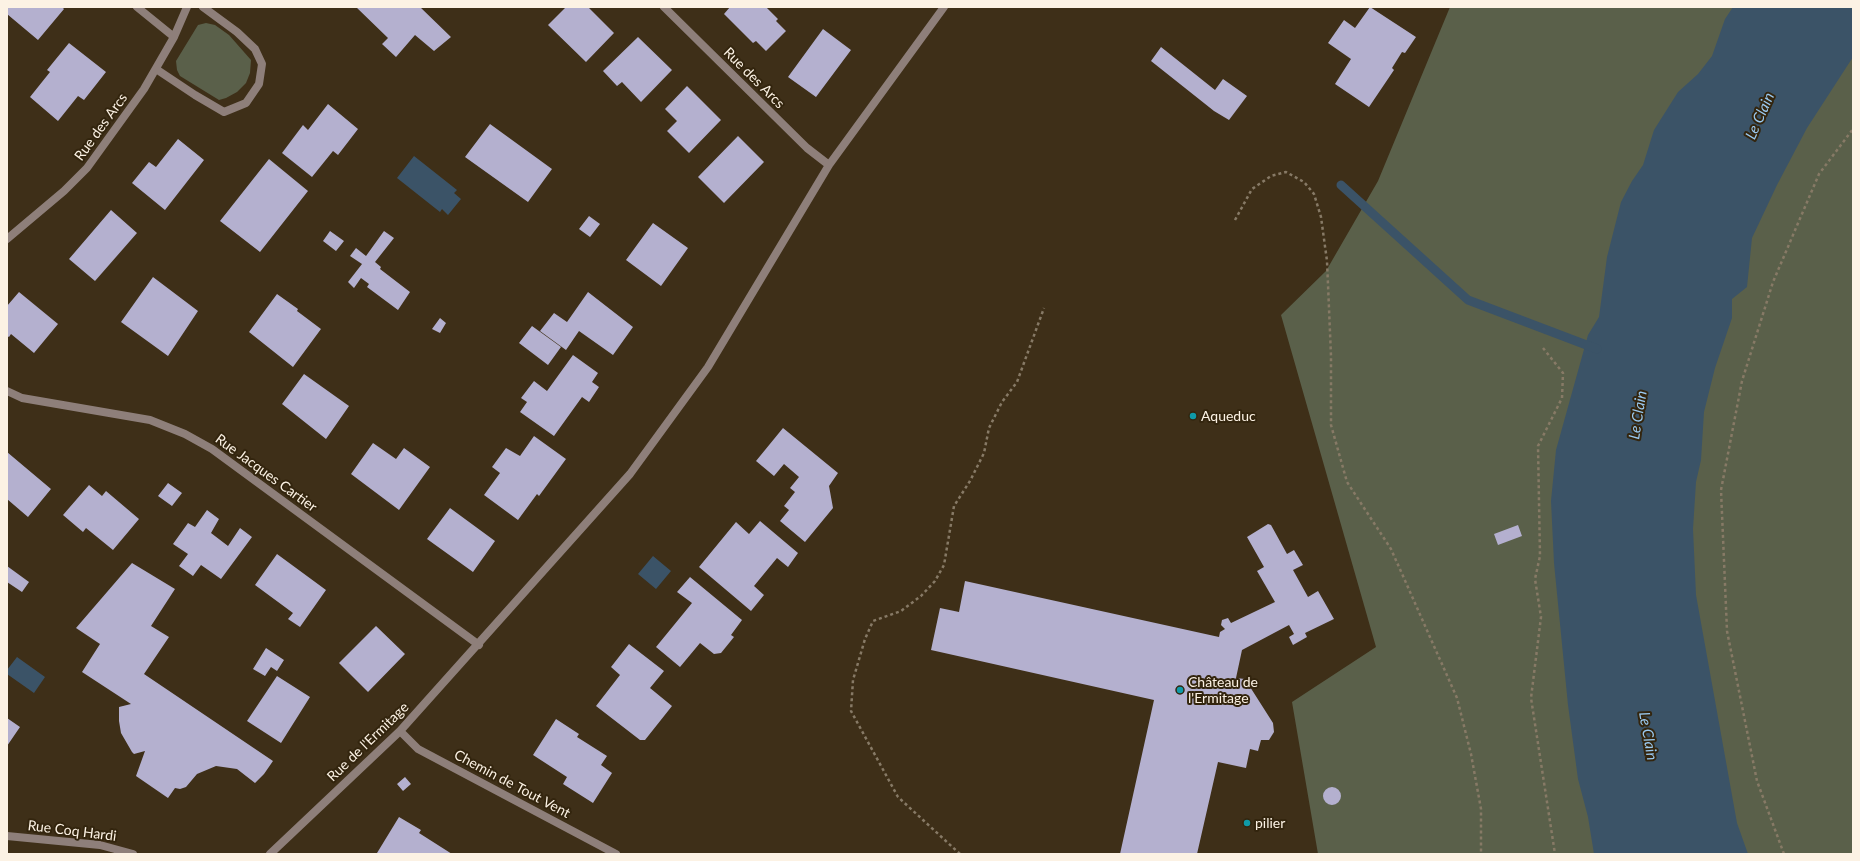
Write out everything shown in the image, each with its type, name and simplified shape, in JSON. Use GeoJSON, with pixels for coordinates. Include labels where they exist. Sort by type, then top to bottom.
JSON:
{"type":"FeatureCollection","features":[{"type":"Feature","properties":{"kind":"street"},"geometry":{"type":"LineString","coordinates":[[137,7],[174,37]]}},
{"type":"Feature","properties":{"kind":"street","name":"Rue des Arcs"},"geometry":{"type":"LineString","coordinates":[[7,239],[77,179],[138,98],[174,37],[187,7]]}},
{"type":"Feature","properties":{"kind":"street"},"geometry":{"type":"LineString","coordinates":[[156,69],[224,112],[246,103],[259,84],[262,64],[254,49],[236,32],[203,7]]}},
{"type":"Feature","properties":{"kind":"street","name":"Rue des Arcs"},"geometry":{"type":"LineString","coordinates":[[664,7],[807,148],[829,165]]}},
{"type":"Feature","properties":{"kind":"street","name":"Rue de l'Ermitage"},"geometry":{"type":"LineString","coordinates":[[270,854],[400,731],[630,474],[698,380],[829,165],[944,7]]}},
{"type":"Feature","properties":{"kind":"street","name":"Rue Jacques Cartier"},"geometry":{"type":"LineString","coordinates":[[7,391],[22,398],[35,401],[150,420],[170,427],[212,449],[479,644]]}},
{"type":"Feature","properties":{"kind":"street","name":"Chemin de Tout Vent"},"geometry":{"type":"LineString","coordinates":[[400,731],[418,749],[616,854]]}},
{"type":"Feature","properties":{"kind":"street","name":"Rue Coq Hardi"},"geometry":{"type":"LineString","coordinates":[[7,836],[100,845],[133,854]]}},
{"type":"Feature","properties":{"kind":"path"},"geometry":{"type":"LineString","coordinates":[[1784,854],[1757,781],[1727,631],[1721,490],[1742,381],[1774,282],[1819,174],[1853,129]]}},
{"type":"Feature","properties":{"kind":"path"},"geometry":{"type":"LineString","coordinates":[[1235,220],[1252,189],[1271,176],[1286,172],[1304,182],[1314,194],[1321,217],[1327,261],[1331,356],[1331,425],[1347,482],[1390,549],[1457,698],[1471,754],[1481,809],[1482,854]]}},
{"type":"Feature","properties":{"kind":"path"},"geometry":{"type":"LineString","coordinates":[[960,854],[898,797],[851,711],[854,680],[865,639],[873,621],[901,611],[921,596],[934,581],[944,565],[954,506],[970,481],[984,453],[989,428],[1002,402],[1017,382],[1044,308]]}},
{"type":"Feature","properties":{"kind":"path"},"geometry":{"type":"LineString","coordinates":[[1543,348],[1563,373],[1562,398],[1538,446],[1540,556],[1535,580],[1541,617],[1531,698],[1555,854]]}},
{"type":"Feature","properties":{"kind":"green space"},"geometry":{"type":"Polygon","coordinates":[[[1450,7],[1853,7],[1853,854],[1318,854],[1292,702],[1376,647],[1281,315],[1326,271],[1378,181],[1450,7]]]}},
{"type":"Feature","properties":{"kind":"green space"},"geometry":{"type":"Polygon","coordinates":[[[206,23],[215,25],[229,35],[251,60],[250,73],[246,83],[237,92],[219,100],[180,76],[177,70],[176,61],[198,25],[206,23]]]}},
{"type":"Feature","properties":{"kind":"water","name":"Le Clain"},"geometry":{"type":"Polygon","coordinates":[[[1733,7],[1853,7],[1853,57],[1807,128],[1777,185],[1752,238],[1747,287],[1732,299],[1732,318],[1715,368],[1704,412],[1701,460],[1696,482],[1693,529],[1696,595],[1737,823],[1748,854],[1594,854],[1588,817],[1578,779],[1568,705],[1554,563],[1551,501],[1556,450],[1588,335],[1599,317],[1607,257],[1621,202],[1632,181],[1643,165],[1654,130],[1678,92],[1698,74],[1712,56],[1725,19],[1733,7]]]}},
{"type":"Feature","properties":{"kind":"water"},"geometry":{"type":"Polygon","coordinates":[[[414,156],[457,190],[454,193],[461,199],[448,215],[442,209],[440,212],[397,178],[414,156]]]}},
{"type":"Feature","properties":{"kind":"water"},"geometry":{"type":"Polygon","coordinates":[[[653,556],[671,571],[656,589],[638,574],[653,556]]]}},
{"type":"Feature","properties":{"kind":"water"},"geometry":{"type":"Polygon","coordinates":[[[17,657],[45,677],[34,693],[7,674],[7,670],[17,657]]]}},
{"type":"Feature","properties":{"kind":"building"},"geometry":{"type":"Polygon","coordinates":[[[7,7],[62,7],[64,9],[38,40],[7,14],[7,7]]]}},
{"type":"Feature","properties":{"kind":"building"},"geometry":{"type":"Polygon","coordinates":[[[356,7],[420,7],[451,37],[434,51],[415,35],[396,57],[382,44],[388,38],[356,7]]]}},
{"type":"Feature","properties":{"kind":"building"},"geometry":{"type":"Polygon","coordinates":[[[566,7],[588,7],[614,33],[586,62],[548,25],[566,7]]]}},
{"type":"Feature","properties":{"kind":"building"},"geometry":{"type":"Polygon","coordinates":[[[730,7],[766,7],[778,19],[776,21],[786,31],[766,51],[756,41],[753,43],[724,14],[730,7]]]}},
{"type":"Feature","properties":{"kind":"building"},"geometry":{"type":"Polygon","coordinates":[[[1370,7],[1416,37],[1405,53],[1402,52],[1392,68],[1394,70],[1369,107],[1335,84],[1351,59],[1328,43],[1344,20],[1355,28],[1370,7]]]}},
{"type":"Feature","properties":{"kind":"building"},"geometry":{"type":"Polygon","coordinates":[[[823,29],[851,50],[816,97],[788,77],[823,29]]]}},
{"type":"Feature","properties":{"kind":"building"},"geometry":{"type":"Polygon","coordinates":[[[638,37],[672,70],[641,102],[622,82],[617,86],[603,71],[638,37]]]}},
{"type":"Feature","properties":{"kind":"building"},"geometry":{"type":"Polygon","coordinates":[[[69,43],[106,72],[84,100],[78,96],[58,121],[30,97],[50,72],[47,70],[69,43]]]}},
{"type":"Feature","properties":{"kind":"building"},"geometry":{"type":"Polygon","coordinates":[[[1161,47],[1215,90],[1223,79],[1247,96],[1229,120],[1214,111],[1151,61],[1161,47]]]}},
{"type":"Feature","properties":{"kind":"building"},"geometry":{"type":"Polygon","coordinates":[[[687,86],[721,120],[689,153],[667,131],[677,121],[665,109],[687,86]]]}},
{"type":"Feature","properties":{"kind":"building"},"geometry":{"type":"Polygon","coordinates":[[[328,104],[358,129],[338,155],[333,151],[312,177],[282,153],[303,125],[308,130],[328,104]]]}},
{"type":"Feature","properties":{"kind":"building"},"geometry":{"type":"Polygon","coordinates":[[[490,124],[552,169],[528,202],[465,157],[490,124]]]}},
{"type":"Feature","properties":{"kind":"building"},"geometry":{"type":"Polygon","coordinates":[[[738,136],[764,162],[724,203],[698,177],[738,136]]]}},
{"type":"Feature","properties":{"kind":"building"},"geometry":{"type":"Polygon","coordinates":[[[178,139],[204,160],[165,210],[132,183],[149,162],[156,167],[178,139]]]}},
{"type":"Feature","properties":{"kind":"building"},"geometry":{"type":"Polygon","coordinates":[[[269,159],[308,191],[260,252],[220,221],[269,159]]]}},
{"type":"Feature","properties":{"kind":"building"},"geometry":{"type":"Polygon","coordinates":[[[111,210],[137,233],[95,281],[69,259],[111,210]]]}},
{"type":"Feature","properties":{"kind":"building"},"geometry":{"type":"Polygon","coordinates":[[[589,216],[600,224],[590,237],[579,229],[589,216]]]}},
{"type":"Feature","properties":{"kind":"building"},"geometry":{"type":"Polygon","coordinates":[[[653,223],[688,248],[661,286],[626,260],[653,223]]]}},
{"type":"Feature","properties":{"kind":"building"},"geometry":{"type":"Polygon","coordinates":[[[330,231],[344,241],[336,251],[323,241],[330,231]]]}},
{"type":"Feature","properties":{"kind":"building"},"geometry":{"type":"Polygon","coordinates":[[[384,231],[394,238],[375,262],[381,267],[380,269],[410,292],[398,310],[367,287],[369,284],[361,278],[354,288],[348,282],[362,264],[350,256],[356,248],[366,256],[384,231]]]}},
{"type":"Feature","properties":{"kind":"building"},"geometry":{"type":"Polygon","coordinates":[[[153,277],[198,311],[168,356],[121,322],[153,277]]]}},
{"type":"Feature","properties":{"kind":"building"},"geometry":{"type":"Polygon","coordinates":[[[19,292],[58,324],[34,353],[11,334],[9,337],[7,336],[7,306],[19,292]]]}},
{"type":"Feature","properties":{"kind":"building"},"geometry":{"type":"Polygon","coordinates":[[[588,292],[633,327],[613,355],[579,331],[566,350],[540,331],[554,313],[567,322],[588,292]]]}},
{"type":"Feature","properties":{"kind":"building"},"geometry":{"type":"Polygon","coordinates":[[[277,294],[298,309],[297,311],[321,329],[293,367],[249,332],[277,294]]]}},
{"type":"Feature","properties":{"kind":"building"},"geometry":{"type":"Polygon","coordinates":[[[440,318],[446,323],[440,333],[432,329],[440,318]]]}},
{"type":"Feature","properties":{"kind":"building"},"geometry":{"type":"Polygon","coordinates":[[[532,326],[561,347],[548,365],[519,343],[532,326]]]}},
{"type":"Feature","properties":{"kind":"building"},"geometry":{"type":"Polygon","coordinates":[[[573,355],[598,373],[592,382],[599,387],[589,402],[582,397],[554,436],[520,412],[527,402],[521,398],[534,381],[547,391],[573,355]]]}},
{"type":"Feature","properties":{"kind":"building"},"geometry":{"type":"Polygon","coordinates":[[[304,374],[349,406],[326,439],[282,404],[304,374]]]}},
{"type":"Feature","properties":{"kind":"building"},"geometry":{"type":"Polygon","coordinates":[[[783,428],[838,473],[829,486],[833,508],[805,542],[780,521],[789,510],[784,506],[795,492],[790,488],[799,477],[784,464],[774,476],[756,461],[783,428]]]}},
{"type":"Feature","properties":{"kind":"building"},"geometry":{"type":"Polygon","coordinates":[[[534,436],[566,459],[539,496],[537,494],[518,520],[484,495],[500,473],[492,467],[506,448],[520,456],[534,436]]]}},
{"type":"Feature","properties":{"kind":"building"},"geometry":{"type":"Polygon","coordinates":[[[373,443],[396,459],[404,448],[430,467],[399,510],[351,474],[373,443]]]}},
{"type":"Feature","properties":{"kind":"building"},"geometry":{"type":"Polygon","coordinates":[[[7,452],[51,489],[28,517],[7,499],[7,452]]]}},
{"type":"Feature","properties":{"kind":"building"},"geometry":{"type":"Polygon","coordinates":[[[168,483],[182,493],[172,506],[158,496],[168,483]]]}},
{"type":"Feature","properties":{"kind":"building"},"geometry":{"type":"Polygon","coordinates":[[[89,485],[102,496],[106,491],[139,519],[113,550],[86,528],[83,532],[63,515],[89,485]]]}},
{"type":"Feature","properties":{"kind":"building"},"geometry":{"type":"Polygon","coordinates":[[[450,508],[495,541],[473,572],[427,539],[450,508]]]}},
{"type":"Feature","properties":{"kind":"building"},"geometry":{"type":"Polygon","coordinates":[[[207,510],[219,519],[211,533],[228,546],[240,528],[252,537],[221,579],[201,565],[193,576],[179,566],[188,554],[173,544],[188,523],[195,527],[207,510]]]}},
{"type":"Feature","properties":{"kind":"building"},"geometry":{"type":"Polygon","coordinates":[[[760,521],[798,553],[788,567],[777,558],[754,586],[764,595],[751,611],[699,567],[736,522],[749,534],[760,521]]]}},
{"type":"Feature","properties":{"kind":"building","name":"Château de l'Ermitage"},"geometry":{"type":"Polygon","coordinates":[[[1268,524],[1271,525],[1287,554],[1294,550],[1303,565],[1293,570],[1308,597],[1318,591],[1334,619],[1305,633],[1307,637],[1293,645],[1289,637],[1294,634],[1289,625],[1242,650],[1236,678],[1245,679],[1273,723],[1274,732],[1269,740],[1261,740],[1258,751],[1250,749],[1246,768],[1218,762],[1197,854],[1120,854],[1154,700],[931,650],[940,608],[959,612],[965,581],[1219,637],[1220,632],[1225,629],[1221,625],[1222,620],[1228,618],[1231,623],[1275,602],[1257,571],[1264,567],[1247,537],[1268,524]]]}},
{"type":"Feature","properties":{"kind":"building"},"geometry":{"type":"Polygon","coordinates":[[[1518,525],[1522,536],[1498,545],[1494,534],[1518,525]]]}},
{"type":"Feature","properties":{"kind":"building"},"geometry":{"type":"Polygon","coordinates":[[[277,554],[326,590],[300,627],[288,619],[293,613],[255,585],[277,554]]]}},
{"type":"Feature","properties":{"kind":"building"},"geometry":{"type":"Polygon","coordinates":[[[132,563],[175,589],[151,626],[169,637],[144,674],[273,761],[264,774],[255,783],[237,769],[216,766],[197,774],[186,787],[180,789],[175,788],[168,798],[136,776],[145,751],[134,754],[132,752],[121,733],[119,721],[119,707],[131,704],[82,672],[100,644],[76,628],[132,563]]]}},
{"type":"Feature","properties":{"kind":"building"},"geometry":{"type":"Polygon","coordinates":[[[7,566],[29,582],[22,592],[7,582],[7,566]]]}},
{"type":"Feature","properties":{"kind":"building"},"geometry":{"type":"Polygon","coordinates":[[[690,577],[742,620],[731,635],[734,637],[721,653],[714,654],[700,643],[680,667],[656,647],[692,603],[677,592],[690,577]]]}},
{"type":"Feature","properties":{"kind":"building"},"geometry":{"type":"Polygon","coordinates":[[[376,626],[405,654],[368,692],[339,663],[376,626]]]}},
{"type":"Feature","properties":{"kind":"building"},"geometry":{"type":"Polygon","coordinates":[[[629,644],[664,671],[650,688],[672,706],[645,740],[640,740],[596,706],[620,675],[611,667],[629,644]]]}},
{"type":"Feature","properties":{"kind":"building"},"geometry":{"type":"Polygon","coordinates":[[[266,648],[284,660],[277,671],[271,667],[265,676],[253,669],[266,648]]]}},
{"type":"Feature","properties":{"kind":"building"},"geometry":{"type":"Polygon","coordinates":[[[277,676],[310,697],[281,743],[247,721],[277,676]]]}},
{"type":"Feature","properties":{"kind":"building"},"geometry":{"type":"Polygon","coordinates":[[[7,718],[20,727],[7,746],[7,718]]]}},
{"type":"Feature","properties":{"kind":"building"},"geometry":{"type":"Polygon","coordinates":[[[556,719],[579,734],[577,737],[607,756],[601,765],[612,773],[593,803],[563,784],[567,777],[533,755],[556,719]]]}},
{"type":"Feature","properties":{"kind":"building"},"geometry":{"type":"Polygon","coordinates":[[[405,777],[411,784],[403,791],[397,784],[405,777]]]}},
{"type":"Feature","properties":{"kind":"building"},"geometry":{"type":"Polygon","coordinates":[[[1332,787],[1338,790],[1341,796],[1338,802],[1332,805],[1326,802],[1323,796],[1326,790],[1332,787]]]}},
{"type":"Feature","properties":{"kind":"building"},"geometry":{"type":"Polygon","coordinates":[[[399,817],[421,830],[419,833],[452,854],[377,853],[399,817]]]}},
{"type":"Feature","properties":{"kind":"waterway"},"geometry":{"type":"LineString","coordinates":[[1341,185],[1468,300],[1597,349]]}},
{"type":"Feature","properties":{"kind":"place","name":"Aqueduc"},"geometry":{"type":"Point","coordinates":[1193,416]}},
{"type":"Feature","properties":{"kind":"place","name":"Château de l'Ermitage"},"geometry":{"type":"Point","coordinates":[1180,690]}},
{"type":"Feature","properties":{"kind":"place","name":"pilier"},"geometry":{"type":"Point","coordinates":[1247,823]}}]}
